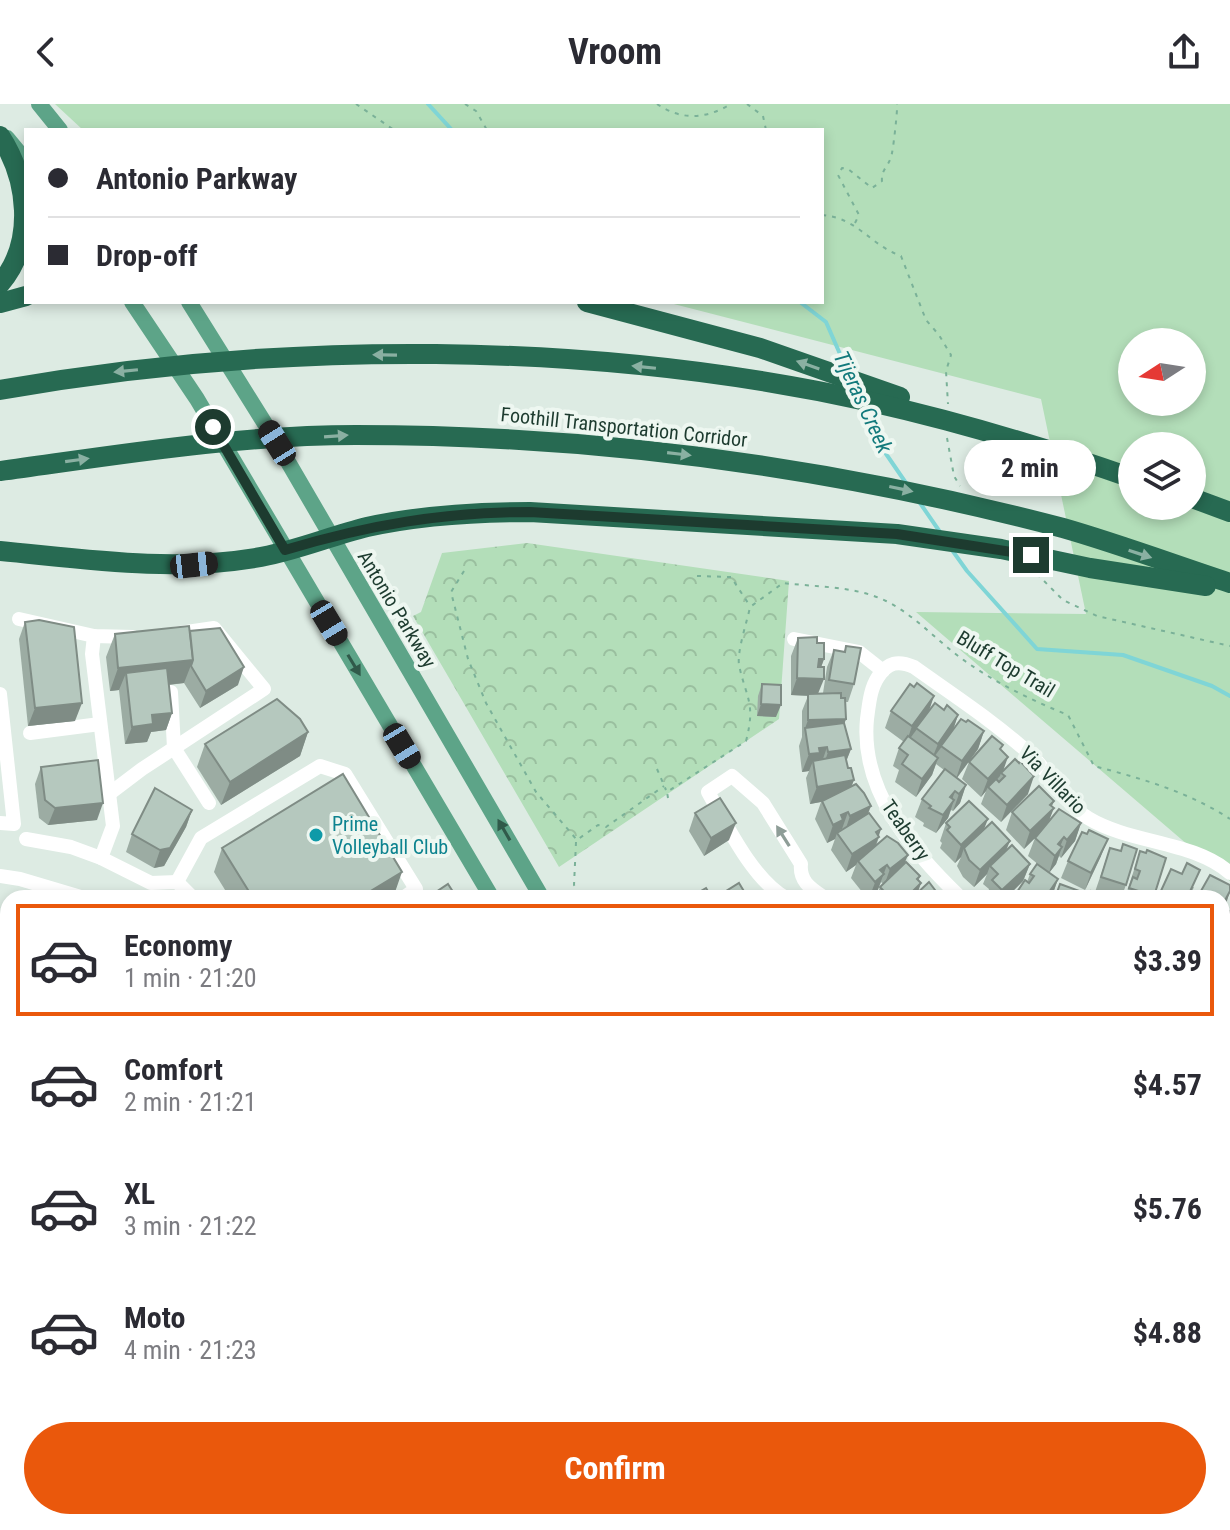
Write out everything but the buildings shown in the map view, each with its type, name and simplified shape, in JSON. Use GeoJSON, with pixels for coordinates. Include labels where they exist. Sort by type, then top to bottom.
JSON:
{"type":"FeatureCollection","features":[{"type":"Feature","properties":{"kind":"highway"},"geometry":{"type":"LineString","coordinates":[[0,136],[16,167],[24,200],[20,247],[15,262],[0,284]]}},
{"type":"Feature","properties":{"kind":"highway"},"geometry":{"type":"LineString","coordinates":[[0,303],[24,297]]}},
{"type":"Feature","properties":{"kind":"highway"},"geometry":{"type":"LineString","coordinates":[[595,304],[760,348],[1118,473]]}},
{"type":"Feature","properties":{"kind":"highway"},"geometry":{"type":"LineString","coordinates":[[0,390],[77,376],[300,354],[551,357],[777,384],[871,402],[1040,446]]}},
{"type":"Feature","properties":{"kind":"highway","name":"Foothill Transportation Corridor"},"geometry":{"type":"LineString","coordinates":[[0,471],[180,446],[353,435],[530,439],[680,454],[824,475],[928,495],[1066,529],[1230,586]]}},
{"type":"Feature","properties":{"kind":"highway"},"geometry":{"type":"LineString","coordinates":[[1206,503],[1230,512]]}},
{"type":"Feature","properties":{"kind":"highway"},"geometry":{"type":"LineString","coordinates":[[0,551],[164,565],[258,558],[331,536],[414,518],[474,512],[530,512],[951,541],[1090,568],[1230,586]]}},
{"type":"Feature","properties":{"kind":"main road"},"geometry":{"type":"LineString","coordinates":[[39,104],[58,128]]}},
{"type":"Feature","properties":{"kind":"main road"},"geometry":{"type":"LineString","coordinates":[[0,130],[24,159]]}},
{"type":"Feature","properties":{"kind":"main road"},"geometry":{"type":"LineString","coordinates":[[134,304],[197,399],[487,890]]}},
{"type":"Feature","properties":{"kind":"main road","name":"Antonio Parkway"},"geometry":{"type":"LineString","coordinates":[[190,304],[298,478],[537,890]]}},
{"type":"Feature","properties":{"kind":"street"},"geometry":{"type":"LineString","coordinates":[[19,619],[94,636],[150,636],[214,628],[264,689],[109,794]]}},
{"type":"Feature","properties":{"kind":"street"},"geometry":{"type":"LineString","coordinates":[[94,636],[92,654],[100,724],[98,768],[109,794],[113,826],[101,858]]}},
{"type":"Feature","properties":{"kind":"street","name":"Via Villario"},"geometry":{"type":"LineString","coordinates":[[794,639],[859,652],[887,667],[901,662],[914,667],[1014,740],[1035,759],[1066,800],[1087,817],[1144,841],[1198,855],[1230,873]]}},
{"type":"Feature","properties":{"kind":"street","name":"Teaberry"},"geometry":{"type":"LineString","coordinates":[[887,667],[876,680],[869,700],[867,726],[873,777],[886,808],[938,876],[953,890]]}},
{"type":"Feature","properties":{"kind":"street"},"geometry":{"type":"LineString","coordinates":[[171,692],[174,748],[209,803]]}},
{"type":"Feature","properties":{"kind":"street"},"geometry":{"type":"LineString","coordinates":[[0,694],[14,824],[0,823]]}},
{"type":"Feature","properties":{"kind":"street"},"geometry":{"type":"LineString","coordinates":[[30,733],[100,724]]}},
{"type":"Feature","properties":{"kind":"street"},"geometry":{"type":"LineString","coordinates":[[177,882],[201,838],[320,766],[345,774],[415,890]]}},
{"type":"Feature","properties":{"kind":"street"},"geometry":{"type":"LineString","coordinates":[[774,890],[759,873],[708,792],[732,776],[763,803],[801,864],[800,873],[813,890]]}},
{"type":"Feature","properties":{"kind":"street"},"geometry":{"type":"LineString","coordinates":[[26,839],[71,847],[151,883],[177,882],[185,890]]}},
{"type":"Feature","properties":{"kind":"street"},"geometry":{"type":"LineString","coordinates":[[0,876],[57,890]]}},
{"type":"Feature","properties":{"kind":"path"},"geometry":{"type":"LineString","coordinates":[[356,104],[391,128]]}},
{"type":"Feature","properties":{"kind":"path"},"geometry":{"type":"LineString","coordinates":[[465,104],[476,111],[486,128]]}},
{"type":"Feature","properties":{"kind":"path"},"geometry":{"type":"LineString","coordinates":[[657,104],[668,112],[687,117],[707,116],[731,104]]}},
{"type":"Feature","properties":{"kind":"path"},"geometry":{"type":"LineString","coordinates":[[747,104],[763,116],[766,128]]}},
{"type":"Feature","properties":{"kind":"path"},"geometry":{"type":"LineString","coordinates":[[854,224],[859,215],[838,175],[842,168],[848,169],[872,188],[882,181],[881,174],[891,157],[897,104]]}},
{"type":"Feature","properties":{"kind":"path"},"geometry":{"type":"LineString","coordinates":[[824,216],[854,224],[869,239],[901,256],[926,320],[951,355],[946,371],[948,403]]}},
{"type":"Feature","properties":{"kind":"path"},"geometry":{"type":"LineString","coordinates":[[947,434],[954,476],[960,486]]}},
{"type":"Feature","properties":{"kind":"path"},"geometry":{"type":"LineString","coordinates":[[464,571],[451,592],[468,659],[486,703],[536,792],[577,840],[574,885],[577,890]]}},
{"type":"Feature","properties":{"kind":"path"},"geometry":{"type":"LineString","coordinates":[[1035,572],[1063,600],[1097,616],[1230,646]]}},
{"type":"Feature","properties":{"kind":"path"},"geometry":{"type":"LineString","coordinates":[[667,792],[746,741],[751,709],[738,662],[750,607],[731,577],[697,576]]}},
{"type":"Feature","properties":{"kind":"path","name":"Bluff Top Trail"},"geometry":{"type":"LineString","coordinates":[[750,607],[783,583],[846,590],[885,600],[918,622],[965,661],[1035,702],[1068,715],[1094,766],[1143,779],[1212,807],[1230,819]]}},
{"type":"Feature","properties":{"kind":"path"},"geometry":{"type":"LineString","coordinates":[[657,769],[668,798]]}},
{"type":"Feature","properties":{"kind":"path"},"geometry":{"type":"LineString","coordinates":[[577,840],[598,825],[606,827],[664,786]]}},
{"type":"Feature","properties":{"kind":"green space"},"geometry":{"type":"Polygon","coordinates":[[[55,104],[1230,104],[1230,881],[916,612],[1086,614],[1041,399],[674,304],[824,304],[824,128],[81,128],[55,104]]]}},
{"type":"Feature","properties":{"kind":"green space"},"geometry":{"type":"Polygon","coordinates":[[[527,543],[789,581],[779,719],[559,867],[413,616],[421,612],[442,553],[527,543]]]}},
{"type":"Feature","properties":{"kind":"waterway","name":"Tijeras Creek"},"geometry":{"type":"LineString","coordinates":[[428,104],[450,128]]}},
{"type":"Feature","properties":{"kind":"waterway","name":"Tijeras Creek"},"geometry":{"type":"LineString","coordinates":[[803,304],[826,322],[847,370]]}},
{"type":"Feature","properties":{"kind":"waterway","name":"Tijeras Creek"},"geometry":{"type":"LineString","coordinates":[[864,407],[882,448],[906,483]]}},
{"type":"Feature","properties":{"kind":"waterway","name":"Tijeras Creek"},"geometry":{"type":"LineString","coordinates":[[920,503],[940,532]]}},
{"type":"Feature","properties":{"kind":"waterway","name":"Tijeras Creek"},"geometry":{"type":"LineString","coordinates":[[952,550],[1037,649],[1123,655],[1212,686],[1230,696]]}},
{"type":"Feature","properties":{"kind":"place","name":"Prime Volleyball Club"},"geometry":{"type":"Point","coordinates":[316,835]}},
{"type":"Feature","properties":{"kind":"route"},"geometry":{"type":"LineString","coordinates":[[213,427],[285,550],[370,526],[414,518],[474,512],[530,512],[897,534],[1031,555]]}}]}
